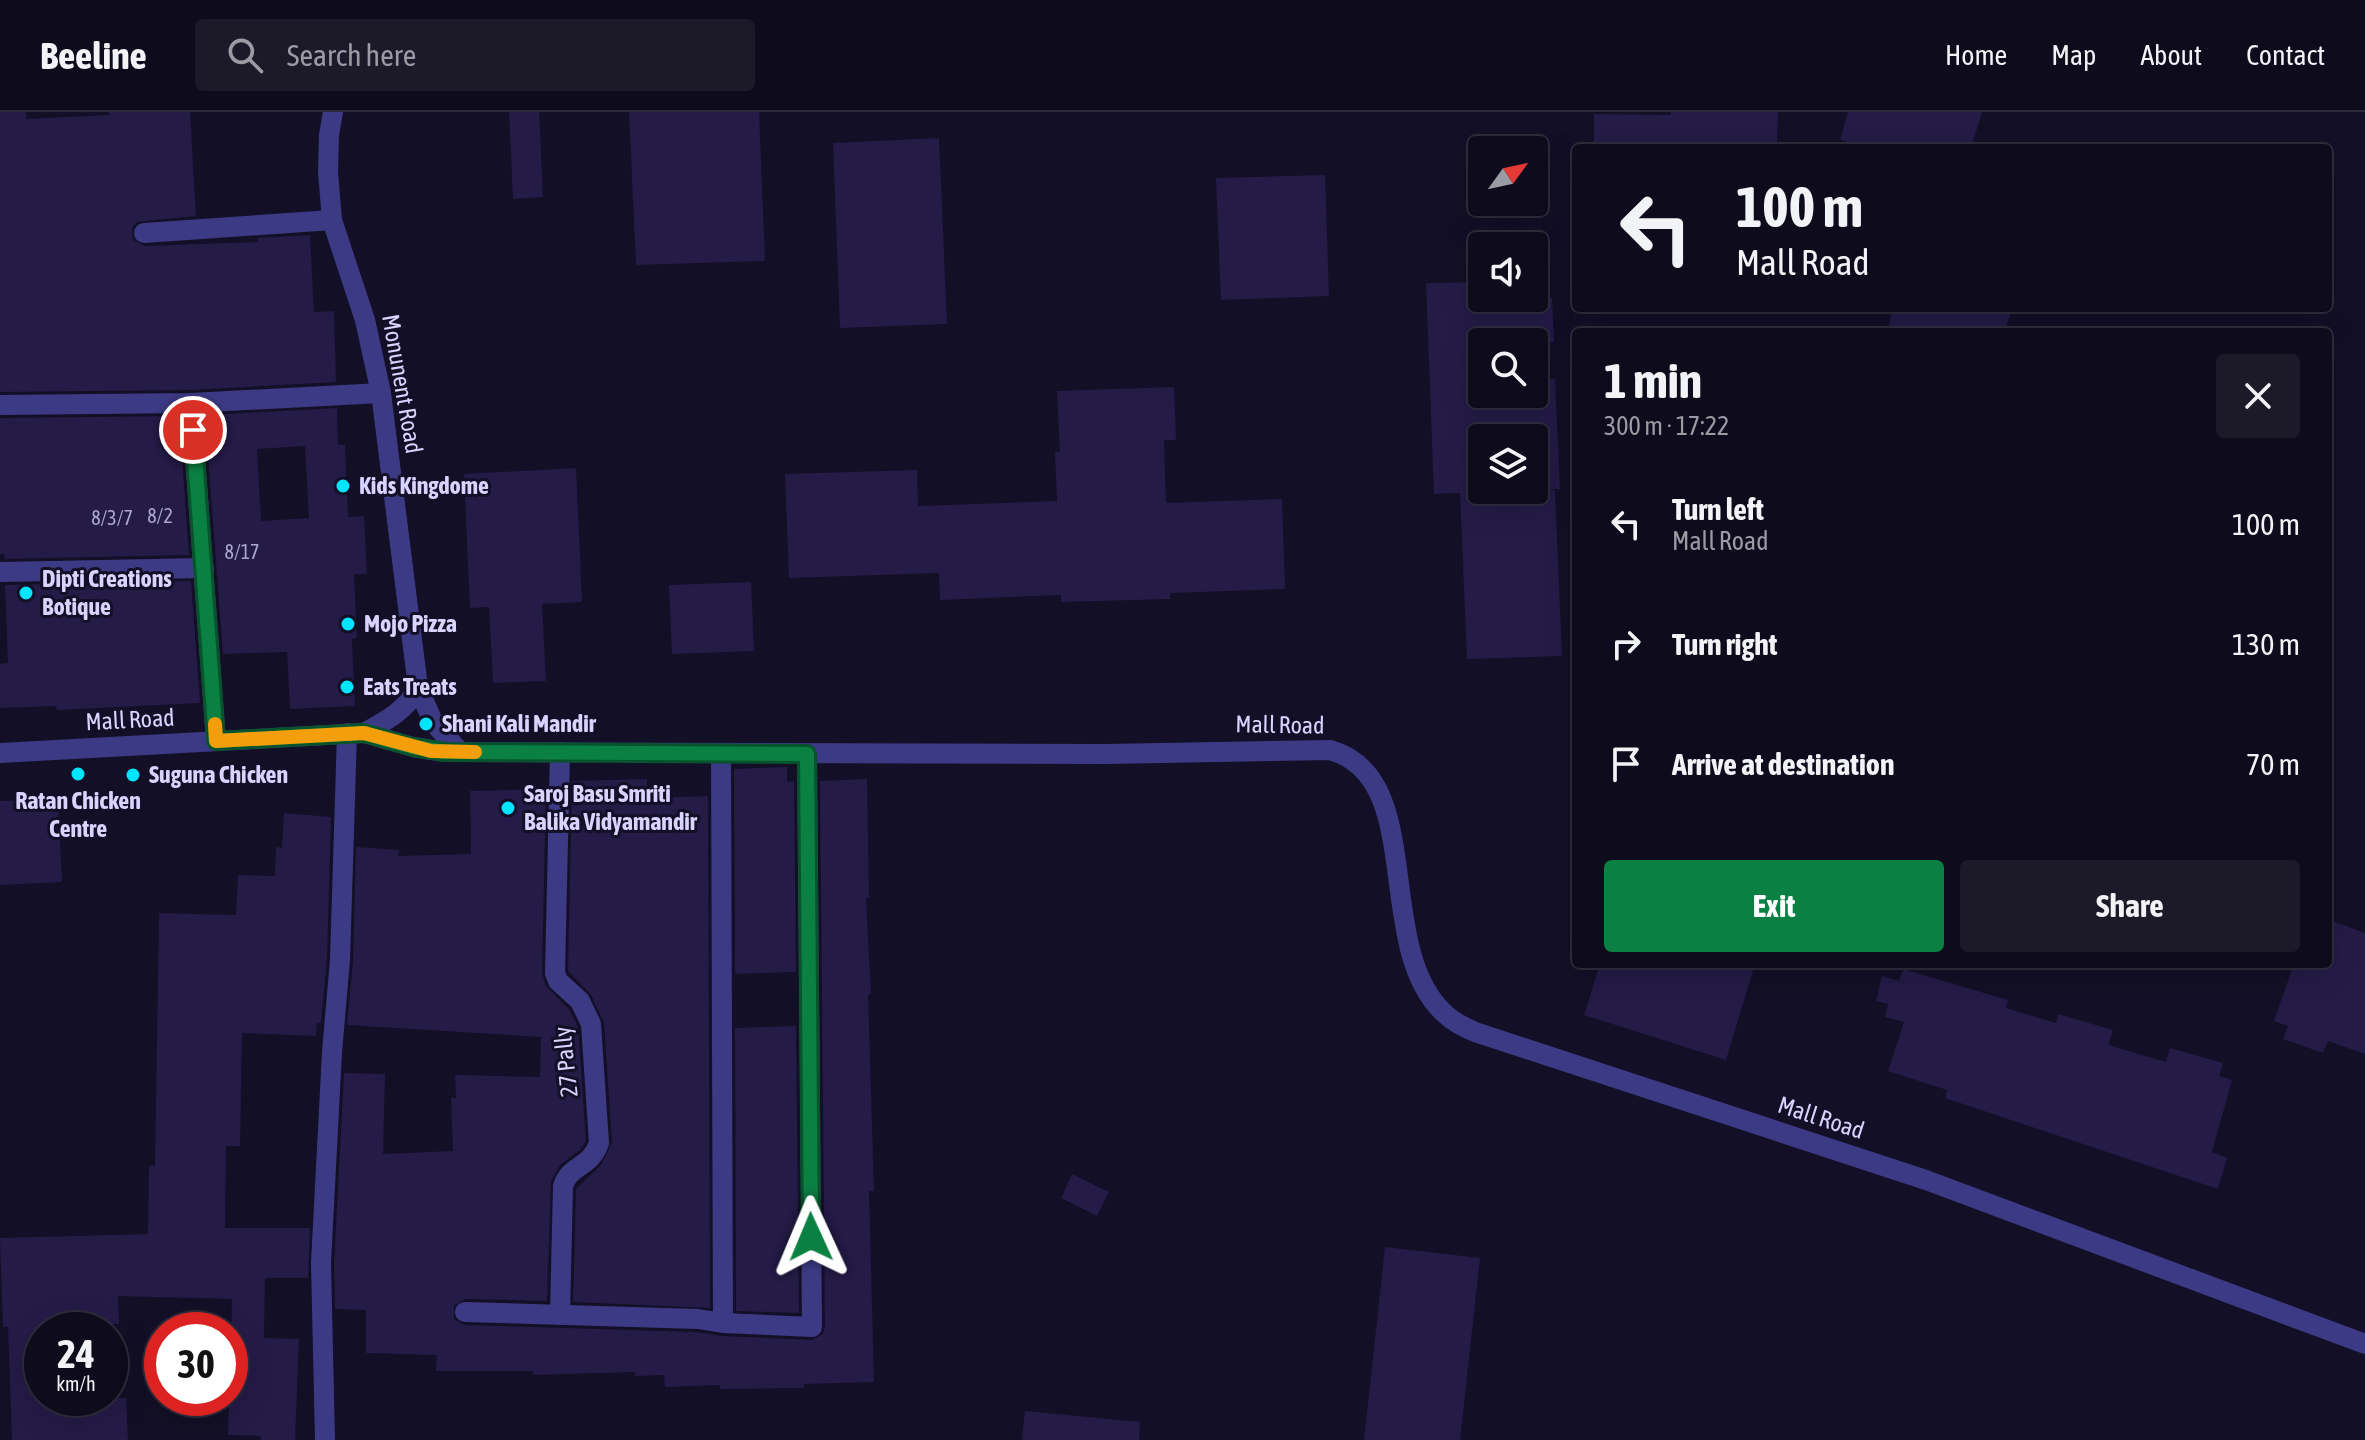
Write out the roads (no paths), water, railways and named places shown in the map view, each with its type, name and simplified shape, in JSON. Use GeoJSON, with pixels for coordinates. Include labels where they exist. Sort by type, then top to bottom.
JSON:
{"type":"FeatureCollection","features":[{"type":"Feature","properties":{"kind":"street","name":"Monunent Road"},"geometry":{"type":"LineString","coordinates":[[333,112],[328,172],[332,220],[365,320],[381,393],[418,687],[433,722],[460,752]]}},
{"type":"Feature","properties":{"kind":"street"},"geometry":{"type":"LineString","coordinates":[[144,233],[332,220]]}},
{"type":"Feature","properties":{"kind":"street"},"geometry":{"type":"LineString","coordinates":[[0,405],[191,403],[381,393]]}},
{"type":"Feature","properties":{"kind":"street"},"geometry":{"type":"LineString","coordinates":[[191,403],[216,741]]}},
{"type":"Feature","properties":{"kind":"street"},"geometry":{"type":"LineString","coordinates":[[0,572],[204,568]]}},
{"type":"Feature","properties":{"kind":"street"},"geometry":{"type":"LineString","coordinates":[[325,1440],[321,1263],[332,1052],[356,733],[390,719],[406,706],[418,687]]}},
{"type":"Feature","properties":{"kind":"street","name":"Mall Road"},"geometry":{"type":"LineString","coordinates":[[0,753],[356,733],[431,751],[460,752],[1106,754],[1330,750],[1358,762],[1370,774],[1381,794],[1389,817],[1404,931],[1412,962],[1426,990],[1456,1023],[1475,1032],[1926,1180],[2365,1344]]}},
{"type":"Feature","properties":{"kind":"street","name":"27 Pally"},"geometry":{"type":"LineString","coordinates":[[560,752],[555,973],[558,981],[580,1001],[591,1024],[599,1143],[592,1158],[570,1172],[563,1186],[560,1315]]}},
{"type":"Feature","properties":{"kind":"street"},"geometry":{"type":"LineString","coordinates":[[721,753],[723,1323]]}},
{"type":"Feature","properties":{"kind":"street"},"geometry":{"type":"LineString","coordinates":[[465,1312],[698,1319],[812,1327],[807,754]]}},
{"type":"Feature","properties":{"kind":"place","name":"Kids Kingdome"},"geometry":{"type":"Point","coordinates":[343,486]}},
{"type":"Feature","properties":{"kind":"place","name":"Dipti Creations Botique"},"geometry":{"type":"Point","coordinates":[26,593]}},
{"type":"Feature","properties":{"kind":"place","name":"Mojo Pizza"},"geometry":{"type":"Point","coordinates":[348,624]}},
{"type":"Feature","properties":{"kind":"place","name":"Eats Treats"},"geometry":{"type":"Point","coordinates":[347,687]}},
{"type":"Feature","properties":{"kind":"place","name":"Shani Kali Mandir"},"geometry":{"type":"Point","coordinates":[426,724]}},
{"type":"Feature","properties":{"kind":"place","name":"Ratan Chicken Centre"},"geometry":{"type":"Point","coordinates":[78,774]}},
{"type":"Feature","properties":{"kind":"place","name":"Suguna Chicken"},"geometry":{"type":"Point","coordinates":[133,775]}},
{"type":"Feature","properties":{"kind":"place","name":"Saroj Basu Smriti Balika Vidyamandir"},"geometry":{"type":"Point","coordinates":[508,808]}}]}
